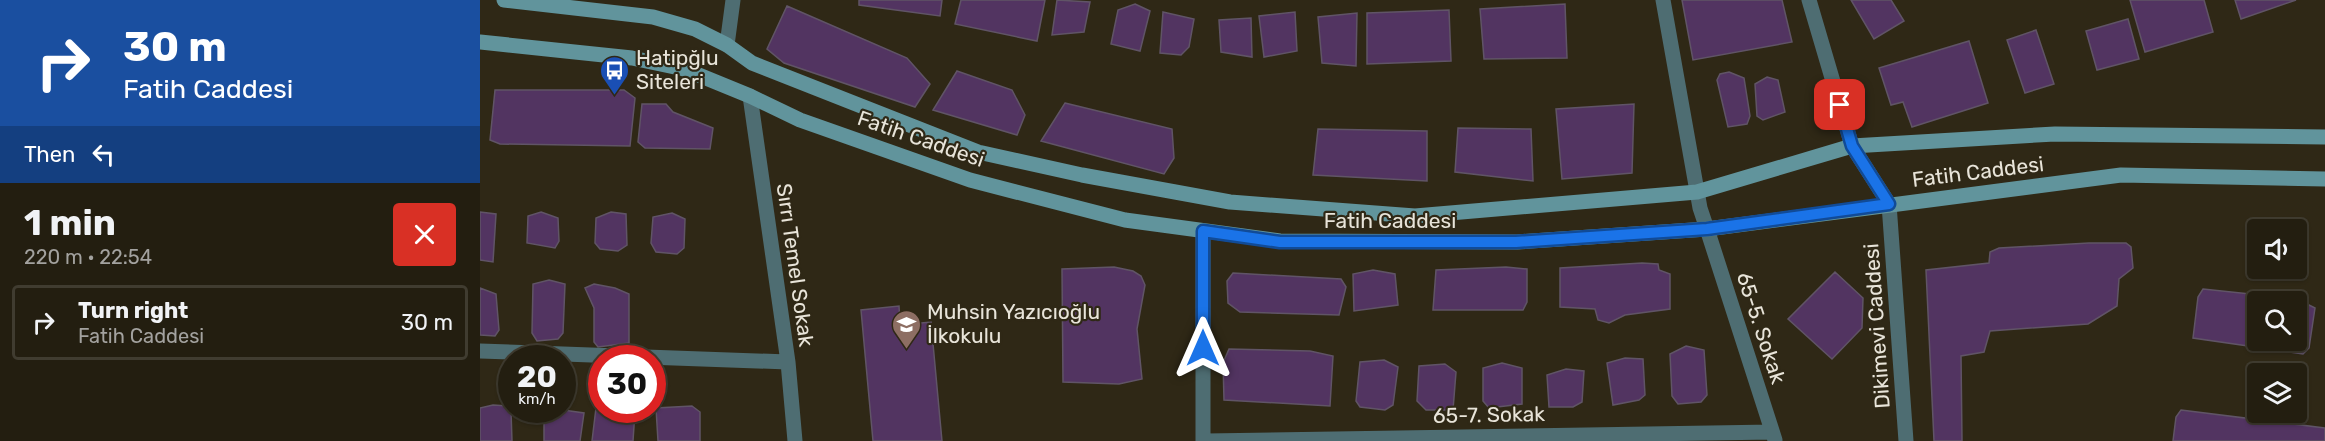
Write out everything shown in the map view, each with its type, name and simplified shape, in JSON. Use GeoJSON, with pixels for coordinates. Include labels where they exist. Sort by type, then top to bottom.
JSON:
{"type":"FeatureCollection","features":[{"type":"Feature","properties":{"kind":"main road","name":"Fatih Caddesi"},"geometry":{"type":"LineString","coordinates":[[504,0],[653,17],[695,29],[727,45],[752,63],[978,152],[1082,175],[1230,202],[1415,216],[1697,192],[1852,146],[2055,134],[2325,137]]}},
{"type":"Feature","properties":{"kind":"main road","name":"Fatih Caddesi"},"geometry":{"type":"LineString","coordinates":[[480,42],[632,58],[684,69],[750,96],[800,120],[970,180],[1125,220],[1280,242],[1516,242],[1707,229],[2121,175],[2325,179]]}},
{"type":"Feature","properties":{"kind":"street"},"geometry":{"type":"LineString","coordinates":[[727,45],[733,0]]}},
{"type":"Feature","properties":{"kind":"street","name":"65-5. Sokak"},"geometry":{"type":"LineString","coordinates":[[1663,0],[1697,192],[1774,436]]}},
{"type":"Feature","properties":{"kind":"street","name":"Dikimevi Caddesi"},"geometry":{"type":"LineString","coordinates":[[1809,0],[1852,146],[1889,204],[1906,441]]}},
{"type":"Feature","properties":{"kind":"street","name":"Sırrı Temel Sokak"},"geometry":{"type":"LineString","coordinates":[[750,96],[788,362],[795,441]]}},
{"type":"Feature","properties":{"kind":"street"},"geometry":{"type":"LineString","coordinates":[[1203,231],[1205,441]]}},
{"type":"Feature","properties":{"kind":"street"},"geometry":{"type":"LineString","coordinates":[[480,351],[788,362]]}},
{"type":"Feature","properties":{"kind":"street","name":"65-7. Sokak"},"geometry":{"type":"LineString","coordinates":[[1205,441],[1774,436]]}},
{"type":"Feature","properties":{"kind":"building"},"geometry":{"type":"Polygon","coordinates":[[[859,0],[942,0],[940,16],[859,5],[859,0]]]}},
{"type":"Feature","properties":{"kind":"building"},"geometry":{"type":"Polygon","coordinates":[[[961,0],[1045,0],[1037,41],[955,24],[961,0]]]}},
{"type":"Feature","properties":{"kind":"building"},"geometry":{"type":"Polygon","coordinates":[[[1057,0],[1090,2],[1084,32],[1052,35],[1057,0]]]}},
{"type":"Feature","properties":{"kind":"building"},"geometry":{"type":"Polygon","coordinates":[[[1682,0],[1782,0],[1792,42],[1693,60],[1682,0]]]}},
{"type":"Feature","properties":{"kind":"building"},"geometry":{"type":"Polygon","coordinates":[[[1851,0],[1891,0],[1904,21],[1874,39],[1851,0]]]}},
{"type":"Feature","properties":{"kind":"building"},"geometry":{"type":"Polygon","coordinates":[[[2130,0],[2204,0],[2213,32],[2145,52],[2130,0]]]}},
{"type":"Feature","properties":{"kind":"building"},"geometry":{"type":"Polygon","coordinates":[[[2235,0],[2296,0],[2241,19],[2235,0]]]}},
{"type":"Feature","properties":{"kind":"building"},"geometry":{"type":"Polygon","coordinates":[[[1135,4],[1150,11],[1140,51],[1111,44],[1118,10],[1135,4]]]}},
{"type":"Feature","properties":{"kind":"building"},"geometry":{"type":"Polygon","coordinates":[[[1565,4],[1567,58],[1484,59],[1480,9],[1565,4]]]}},
{"type":"Feature","properties":{"kind":"building"},"geometry":{"type":"Polygon","coordinates":[[[787,6],[907,58],[930,84],[915,107],[784,63],[767,49],[787,6]]]}},
{"type":"Feature","properties":{"kind":"building"},"geometry":{"type":"Polygon","coordinates":[[[1449,10],[1451,61],[1367,64],[1367,13],[1449,10]]]}},
{"type":"Feature","properties":{"kind":"building"},"geometry":{"type":"Polygon","coordinates":[[[1163,12],[1194,19],[1189,47],[1181,55],[1160,53],[1163,12]]]}},
{"type":"Feature","properties":{"kind":"building"},"geometry":{"type":"Polygon","coordinates":[[[1295,12],[1297,51],[1264,57],[1259,16],[1295,12]]]}},
{"type":"Feature","properties":{"kind":"building"},"geometry":{"type":"Polygon","coordinates":[[[1357,13],[1356,66],[1322,63],[1318,17],[1357,13]]]}},
{"type":"Feature","properties":{"kind":"building"},"geometry":{"type":"Polygon","coordinates":[[[1251,18],[1252,57],[1221,52],[1219,20],[1251,18]]]}},
{"type":"Feature","properties":{"kind":"building"},"geometry":{"type":"Polygon","coordinates":[[[2128,19],[2139,59],[2097,70],[2086,31],[2128,19]]]}},
{"type":"Feature","properties":{"kind":"building"},"geometry":{"type":"Polygon","coordinates":[[[2036,30],[2054,84],[2025,93],[2007,40],[2036,30]]]}},
{"type":"Feature","properties":{"kind":"building"},"geometry":{"type":"Polygon","coordinates":[[[1969,41],[1988,103],[1912,127],[1903,102],[1891,105],[1879,68],[1969,41]]]}},
{"type":"Feature","properties":{"kind":"building"},"geometry":{"type":"Polygon","coordinates":[[[957,71],[1012,90],[1025,115],[1017,135],[933,110],[957,71]]]}},
{"type":"Feature","properties":{"kind":"building"},"geometry":{"type":"Polygon","coordinates":[[[1729,72],[1744,78],[1750,116],[1747,124],[1728,127],[1717,80],[1720,74],[1729,72]]]}},
{"type":"Feature","properties":{"kind":"building"},"geometry":{"type":"Polygon","coordinates":[[[1767,77],[1778,80],[1785,112],[1763,120],[1757,116],[1755,84],[1767,77]]]}},
{"type":"Feature","properties":{"kind":"building"},"geometry":{"type":"Polygon","coordinates":[[[495,90],[624,90],[635,98],[630,146],[500,144],[490,140],[495,90]]]}},
{"type":"Feature","properties":{"kind":"building"},"geometry":{"type":"Polygon","coordinates":[[[1065,103],[1172,129],[1174,158],[1164,174],[1041,141],[1065,103]]]}},
{"type":"Feature","properties":{"kind":"building"},"geometry":{"type":"Polygon","coordinates":[[[642,104],[666,104],[673,112],[713,128],[710,149],[645,148],[638,142],[642,104]]]}},
{"type":"Feature","properties":{"kind":"building"},"geometry":{"type":"Polygon","coordinates":[[[1634,104],[1632,173],[1562,179],[1556,109],[1634,104]]]}},
{"type":"Feature","properties":{"kind":"building"},"geometry":{"type":"Polygon","coordinates":[[[1458,128],[1531,129],[1533,181],[1455,172],[1458,128]]]}},
{"type":"Feature","properties":{"kind":"building"},"geometry":{"type":"Polygon","coordinates":[[[1318,129],[1427,131],[1427,181],[1313,175],[1318,129]]]}},
{"type":"Feature","properties":{"kind":"building"},"geometry":{"type":"Polygon","coordinates":[[[480,212],[496,214],[493,262],[480,260],[480,212]]]}},
{"type":"Feature","properties":{"kind":"building"},"geometry":{"type":"Polygon","coordinates":[[[541,212],[558,218],[559,241],[555,248],[527,243],[528,216],[541,212]]]}},
{"type":"Feature","properties":{"kind":"building"},"geometry":{"type":"Polygon","coordinates":[[[611,212],[626,214],[627,245],[618,251],[600,249],[595,243],[596,218],[611,212]]]}},
{"type":"Feature","properties":{"kind":"building"},"geometry":{"type":"Polygon","coordinates":[[[672,213],[685,219],[684,248],[677,254],[656,252],[651,243],[653,217],[672,213]]]}},
{"type":"Feature","properties":{"kind":"building"},"geometry":{"type":"Polygon","coordinates":[[[2126,243],[2131,247],[2133,268],[2119,279],[2117,306],[2088,324],[1990,331],[1984,352],[1961,356],[1962,441],[1934,441],[1926,270],[1989,263],[1990,252],[1999,248],[2126,243]]]}},
{"type":"Feature","properties":{"kind":"building"},"geometry":{"type":"Polygon","coordinates":[[[1658,264],[1659,270],[1670,274],[1670,309],[1625,315],[1609,323],[1598,320],[1595,309],[1560,307],[1560,268],[1658,264]]]}},
{"type":"Feature","properties":{"kind":"building"},"geometry":{"type":"Polygon","coordinates":[[[1114,267],[1133,271],[1141,276],[1145,285],[1137,329],[1142,379],[1119,384],[1063,382],[1062,269],[1114,267]]]}},
{"type":"Feature","properties":{"kind":"building"},"geometry":{"type":"Polygon","coordinates":[[[1506,267],[1527,269],[1527,302],[1523,310],[1433,310],[1436,270],[1506,267]]]}},
{"type":"Feature","properties":{"kind":"building"},"geometry":{"type":"Polygon","coordinates":[[[1373,270],[1395,274],[1398,305],[1354,311],[1353,274],[1373,270]]]}},
{"type":"Feature","properties":{"kind":"building"},"geometry":{"type":"Polygon","coordinates":[[[1835,272],[1863,298],[1862,328],[1832,359],[1788,319],[1835,272]]]}},
{"type":"Feature","properties":{"kind":"building"},"geometry":{"type":"Polygon","coordinates":[[[1233,273],[1341,279],[1346,287],[1339,315],[1240,312],[1228,303],[1227,281],[1233,273]]]}},
{"type":"Feature","properties":{"kind":"building"},"geometry":{"type":"Polygon","coordinates":[[[549,280],[565,284],[563,333],[558,339],[537,341],[532,333],[533,284],[549,280]]]}},
{"type":"Feature","properties":{"kind":"building"},"geometry":{"type":"Polygon","coordinates":[[[594,284],[615,288],[629,294],[629,343],[596,345],[594,342],[594,308],[585,288],[594,284]]]}},
{"type":"Feature","properties":{"kind":"building"},"geometry":{"type":"Polygon","coordinates":[[[480,288],[496,294],[499,330],[495,336],[480,335],[480,288]]]}},
{"type":"Feature","properties":{"kind":"building"},"geometry":{"type":"Polygon","coordinates":[[[2203,289],[2247,294],[2247,346],[2193,338],[2198,297],[2203,289]]]}},
{"type":"Feature","properties":{"kind":"building"},"geometry":{"type":"Polygon","coordinates":[[[2307,304],[2315,308],[2307,350],[2307,304]]]}},
{"type":"Feature","properties":{"kind":"building","name":"Muhsin Yazıcıoğlu İlkokulu"},"geometry":{"type":"Polygon","coordinates":[[[899,306],[900,325],[931,322],[942,441],[873,441],[861,310],[899,306]]]}},
{"type":"Feature","properties":{"kind":"building"},"geometry":{"type":"Polygon","coordinates":[[[1686,346],[1704,350],[1707,395],[1701,402],[1678,404],[1672,396],[1670,354],[1686,346]]]}},
{"type":"Feature","properties":{"kind":"building"},"geometry":{"type":"Polygon","coordinates":[[[1229,349],[1310,351],[1333,356],[1330,406],[1224,400],[1223,363],[1229,349]]]}},
{"type":"Feature","properties":{"kind":"building"},"geometry":{"type":"Polygon","coordinates":[[[2282,351],[2306,351],[2303,354],[2282,351]]]}},
{"type":"Feature","properties":{"kind":"building"},"geometry":{"type":"Polygon","coordinates":[[[1625,358],[1643,359],[1645,395],[1639,400],[1613,405],[1607,363],[1625,358]]]}},
{"type":"Feature","properties":{"kind":"building"},"geometry":{"type":"Polygon","coordinates":[[[1384,360],[1398,367],[1393,405],[1385,410],[1360,407],[1356,401],[1360,362],[1384,360]]]}},
{"type":"Feature","properties":{"kind":"building"},"geometry":{"type":"Polygon","coordinates":[[[1502,363],[1522,368],[1522,404],[1489,408],[1483,401],[1483,368],[1502,363]]]}},
{"type":"Feature","properties":{"kind":"building"},"geometry":{"type":"Polygon","coordinates":[[[1445,364],[1456,372],[1453,410],[1426,410],[1417,401],[1419,366],[1445,364]]]}},
{"type":"Feature","properties":{"kind":"building"},"geometry":{"type":"Polygon","coordinates":[[[1566,369],[1584,371],[1582,402],[1573,407],[1549,407],[1547,375],[1566,369]]]}},
{"type":"Feature","properties":{"kind":"building"},"geometry":{"type":"Polygon","coordinates":[[[498,405],[498,423],[511,423],[512,441],[480,441],[480,408],[498,405]]]}},
{"type":"Feature","properties":{"kind":"building"},"geometry":{"type":"Polygon","coordinates":[[[692,406],[700,412],[700,441],[658,441],[657,423],[666,423],[666,407],[692,406]]]}},
{"type":"Feature","properties":{"kind":"building"},"geometry":{"type":"Polygon","coordinates":[[[2181,410],[2247,418],[2247,423],[2285,423],[2325,428],[2325,441],[2173,441],[2176,417],[2181,410]]]}},
{"type":"Feature","properties":{"kind":"building"},"geometry":{"type":"Polygon","coordinates":[[[576,412],[584,413],[580,441],[544,441],[544,423],[576,423],[576,412]]]}},
{"type":"Feature","properties":{"kind":"building"},"geometry":{"type":"Polygon","coordinates":[[[594,423],[634,423],[633,441],[592,441],[594,423]]]}},
{"type":"Feature","properties":{"kind":"place","name":"Hatipğlu Siteleri"},"geometry":{"type":"Point","coordinates":[615,96]}},
{"type":"Feature","properties":{"kind":"place","name":"Muhsin Yazıcıoğlu İlkokulu"},"geometry":{"type":"Point","coordinates":[906,350]}},
{"type":"Feature","properties":{"kind":"route"},"geometry":{"type":"LineString","coordinates":[[1203,348],[1203,231],[1280,242],[1516,242],[1707,229],[1889,204],[1852,146],[1840,105]]}}]}
